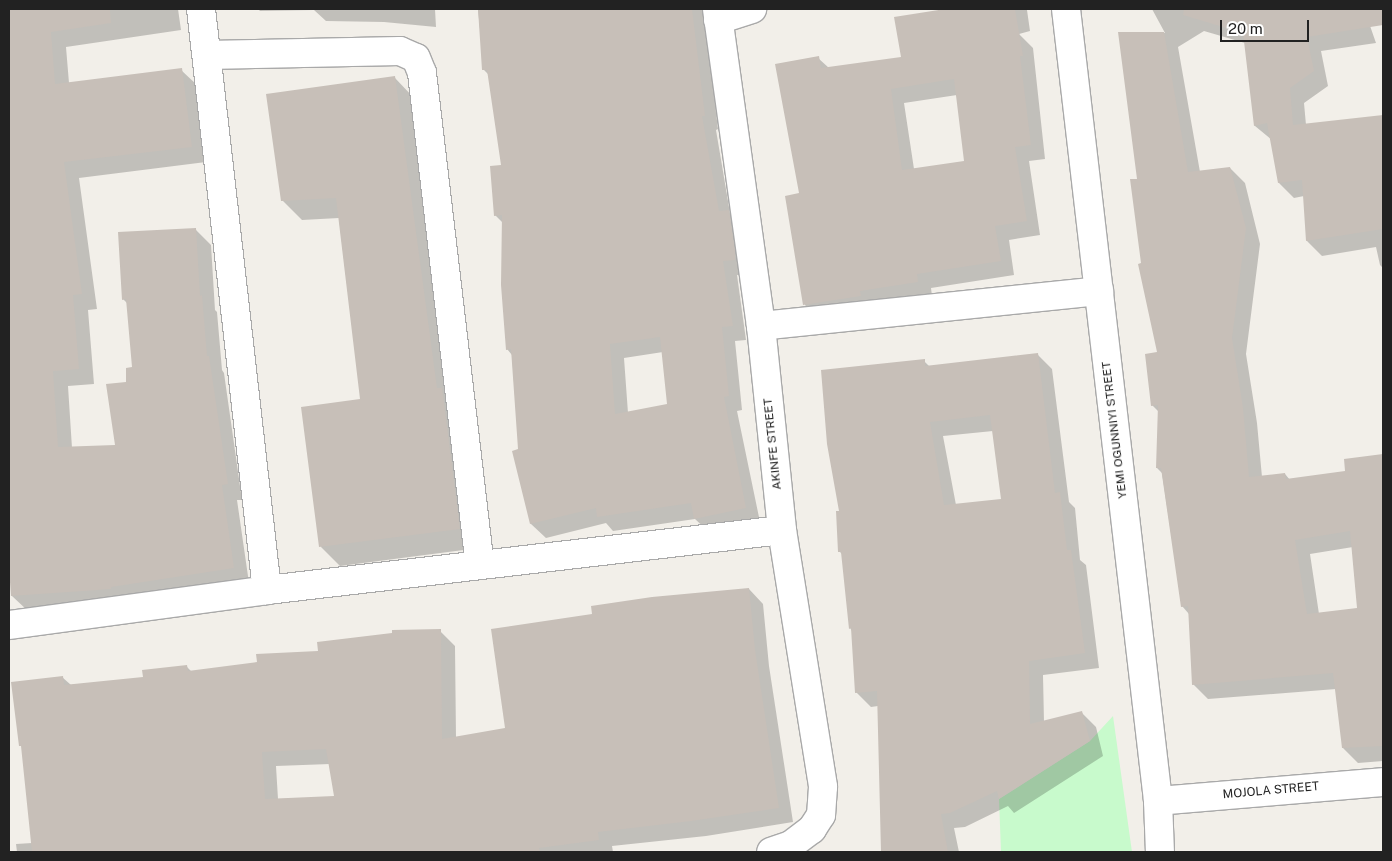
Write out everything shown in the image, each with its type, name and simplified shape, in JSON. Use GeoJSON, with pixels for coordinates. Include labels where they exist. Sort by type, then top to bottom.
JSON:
{"type":"FeatureCollection","features":[{"type":"Feature","properties":{"kind":"street"},"geometry":{"type":"LineString","coordinates":[[200,9],[207,55],[267,590]]}},
{"type":"Feature","properties":{"kind":"street"},"geometry":{"type":"LineString","coordinates":[[717,15],[752,9]]}},
{"type":"Feature","properties":{"kind":"street","name":"YEMI OGUNNIYI STREET"},"geometry":{"type":"LineString","coordinates":[[1066,9],[1158,801],[1160,852]]}},
{"type":"Feature","properties":{"kind":"street","name":"AKINFE STREET"},"geometry":{"type":"LineString","coordinates":[[717,15],[761,326],[782,530],[823,787],[821,815],[812,829],[791,845],[771,852]]}},
{"type":"Feature","properties":{"kind":"street"},"geometry":{"type":"LineString","coordinates":[[207,55],[400,50],[416,58],[422,73],[480,565]]}},
{"type":"Feature","properties":{"kind":"street"},"geometry":{"type":"LineString","coordinates":[[761,326],[1099,291]]}},
{"type":"Feature","properties":{"kind":"street"},"geometry":{"type":"LineString","coordinates":[[9,625],[267,590],[782,530]]}},
{"type":"Feature","properties":{"kind":"street","name":"MOJOLA STREET"},"geometry":{"type":"LineString","coordinates":[[1158,801],[1383,782]]}},
{"type":"Feature","properties":{"kind":"green space"},"geometry":{"type":"Polygon","coordinates":[[[1113,716],[1132,852],[1001,852],[999,799],[1090,741],[1113,716]]]}},
{"type":"Feature","properties":{"kind":"building"},"geometry":{"type":"Polygon","coordinates":[[[9,9],[110,9],[111,23],[51,32],[55,84],[182,68],[192,147],[64,162],[82,294],[73,295],[79,369],[53,371],[58,447],[115,445],[106,384],[126,382],[126,368],[132,367],[126,299],[122,300],[118,232],[196,228],[200,296],[202,295],[207,356],[209,356],[228,484],[222,485],[234,568],[111,587],[111,589],[11,596],[9,568],[9,9]]]}},
{"type":"Feature","properties":{"kind":"building"},"geometry":{"type":"Polygon","coordinates":[[[478,9],[692,9],[705,116],[702,116],[719,211],[729,210],[735,251],[735,260],[723,261],[733,326],[722,327],[729,396],[724,397],[746,508],[694,519],[691,503],[597,517],[596,508],[530,524],[512,451],[518,449],[511,349],[506,350],[501,285],[502,215],[494,216],[490,166],[501,165],[487,70],[482,70],[478,9]],[[660,337],[610,344],[615,414],[667,404],[660,337]]]}},
{"type":"Feature","properties":{"kind":"building"},"geometry":{"type":"Polygon","coordinates":[[[945,9],[1015,9],[1023,56],[1020,56],[1031,145],[1015,147],[1027,221],[995,226],[1001,261],[917,274],[918,282],[860,291],[861,296],[803,305],[785,196],[799,193],[775,64],[819,56],[821,68],[901,57],[894,17],[945,9]],[[954,79],[891,89],[902,170],[964,161],[954,79]]]}},
{"type":"Feature","properties":{"kind":"building"},"geometry":{"type":"Polygon","coordinates":[[[1184,9],[1383,9],[1383,25],[1307,37],[1314,71],[1290,88],[1293,125],[1383,115],[1383,229],[1306,241],[1302,180],[1278,183],[1267,123],[1254,126],[1243,33],[1183,15],[1184,9]]]}},
{"type":"Feature","properties":{"kind":"building"},"geometry":{"type":"Polygon","coordinates":[[[1118,32],[1164,32],[1188,172],[1230,167],[1246,228],[1232,338],[1243,408],[1249,477],[1285,473],[1286,479],[1345,471],[1344,459],[1383,454],[1383,746],[1342,748],[1333,673],[1192,685],[1188,606],[1181,607],[1161,468],[1156,468],[1158,405],[1151,406],[1145,354],[1157,352],[1138,264],[1141,263],[1130,179],[1137,179],[1118,32]],[[1350,531],[1295,540],[1307,614],[1357,608],[1350,531]]]}},
{"type":"Feature","properties":{"kind":"building"},"geometry":{"type":"Polygon","coordinates":[[[395,76],[437,388],[442,388],[460,529],[319,547],[301,407],[360,399],[336,198],[281,201],[266,94],[395,76]]]}},
{"type":"Feature","properties":{"kind":"building"},"geometry":{"type":"Polygon","coordinates":[[[1038,353],[1055,493],[1060,492],[1067,550],[1071,550],[1085,653],[1029,661],[1030,724],[1082,711],[1090,741],[999,799],[997,791],[950,813],[941,814],[948,852],[881,852],[877,691],[855,693],[851,628],[849,629],[841,552],[838,552],[836,511],[839,511],[827,444],[821,370],[925,359],[925,366],[1038,353]],[[990,415],[930,422],[944,505],[1001,499],[990,415]]]}},
{"type":"Feature","properties":{"kind":"building"},"geometry":{"type":"Polygon","coordinates":[[[749,588],[755,650],[779,808],[598,832],[599,840],[539,848],[540,852],[32,852],[21,746],[19,746],[11,682],[63,676],[64,685],[143,677],[142,670],[187,665],[188,671],[257,662],[256,654],[318,651],[317,642],[392,633],[392,630],[441,629],[442,739],[505,728],[491,629],[592,614],[591,606],[652,597],[749,588]],[[326,749],[262,752],[265,799],[334,796],[326,749]]]}}]}
